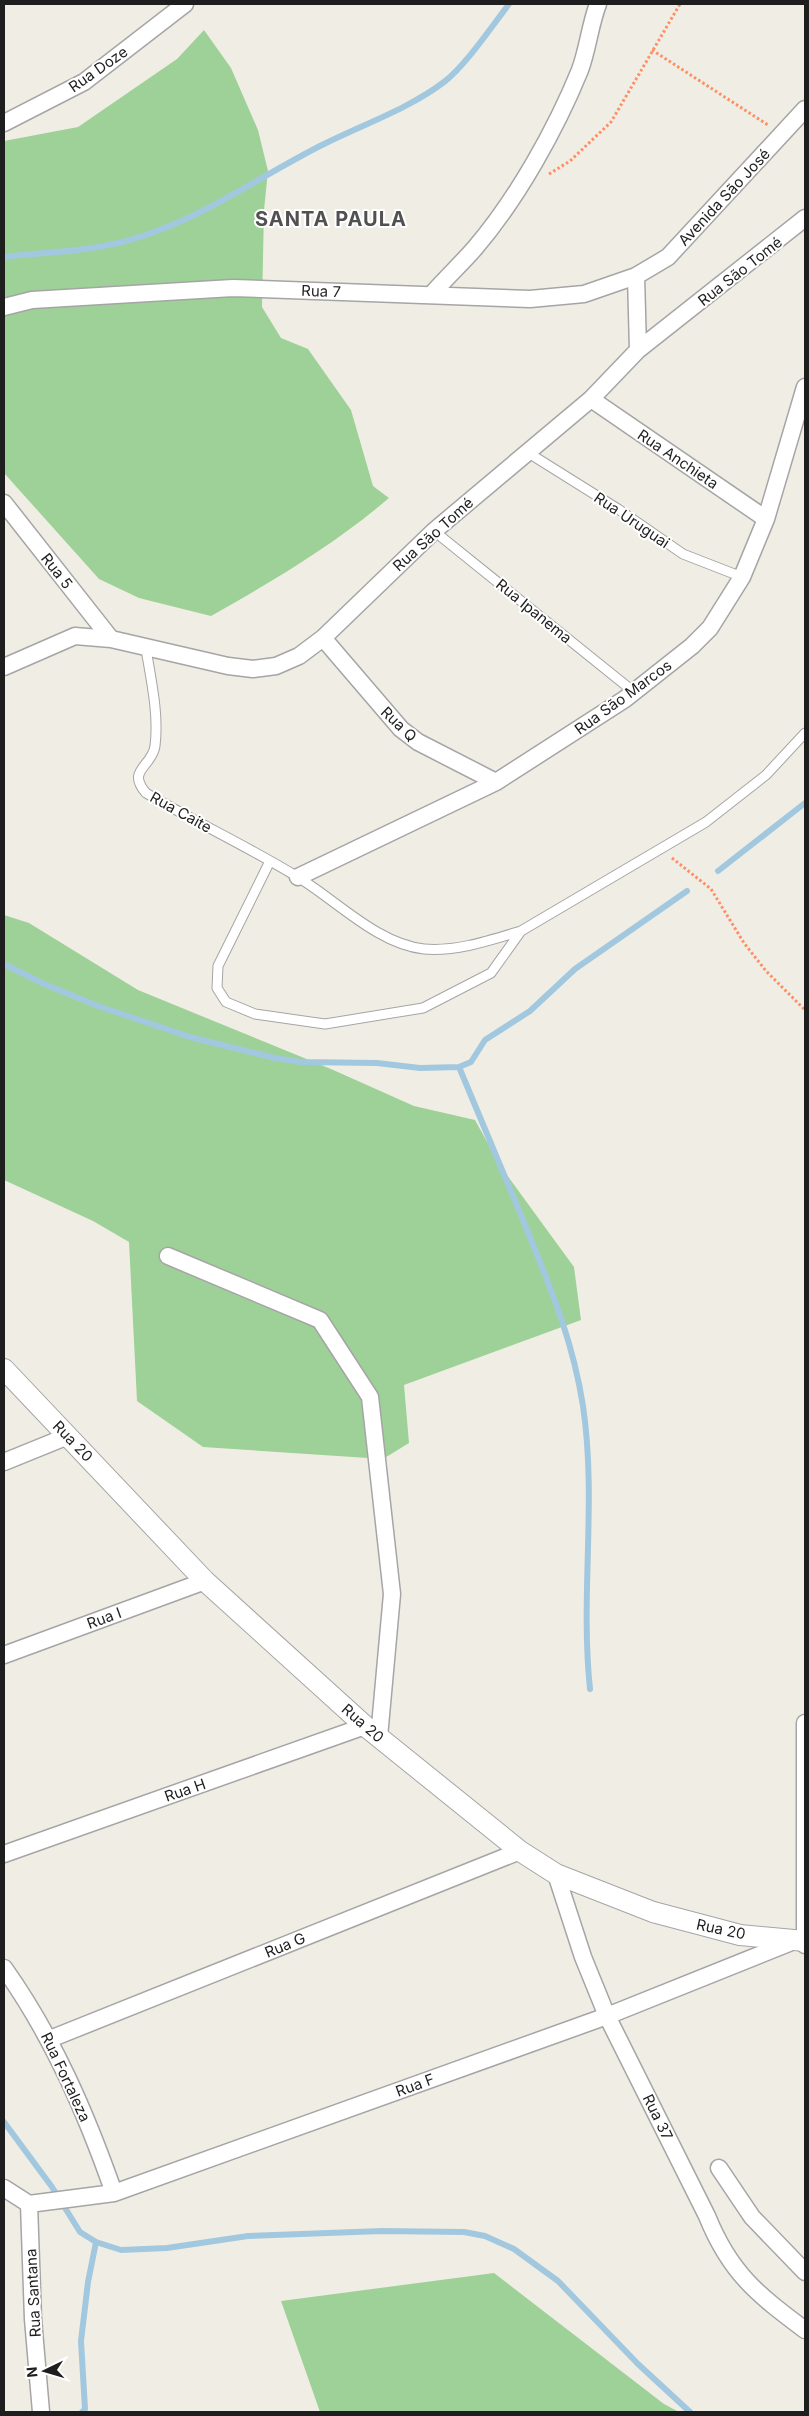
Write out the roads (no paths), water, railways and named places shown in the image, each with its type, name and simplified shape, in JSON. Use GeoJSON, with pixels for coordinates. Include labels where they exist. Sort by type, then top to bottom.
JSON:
{"type":"FeatureCollection","features":[{"type":"Feature","properties":{"kind":"street","name":"Rua Doze"},"geometry":{"type":"LineString","coordinates":[[4,123],[84,82],[185,4]]}},
{"type":"Feature","properties":{"kind":"street"},"geometry":{"type":"LineString","coordinates":[[430,295],[476,247],[513,197],[536,158],[580,69],[591,21],[598,4]]}},
{"type":"Feature","properties":{"kind":"street","name":"Avenida São José"},"geometry":{"type":"LineString","coordinates":[[636,276],[668,257],[784,135],[805,109]]}},
{"type":"Feature","properties":{"kind":"street","name":"Rua São Tomé"},"geometry":{"type":"LineString","coordinates":[[4,667],[76,636],[111,638],[146,648],[228,666],[253,669],[276,666],[299,656],[324,638],[434,531],[591,400],[638,350],[805,218]]}},
{"type":"Feature","properties":{"kind":"street"},"geometry":{"type":"LineString","coordinates":[[636,276],[638,350]]}},
{"type":"Feature","properties":{"kind":"street","name":"Rua 7"},"geometry":{"type":"LineString","coordinates":[[4,307],[32,300],[233,288],[530,299],[584,294],[636,276]]}},
{"type":"Feature","properties":{"kind":"street","name":"Rua São Marcos"},"geometry":{"type":"LineString","coordinates":[[298,877],[496,782],[634,692],[692,646],[710,628],[742,577],[766,518],[805,387]]}},
{"type":"Feature","properties":{"kind":"street","name":"Rua Anchieta"},"geometry":{"type":"LineString","coordinates":[[591,400],[766,518]]}},
{"type":"Feature","properties":{"kind":"street","name":"Rua 5"},"geometry":{"type":"LineString","coordinates":[[4,503],[111,638]]}},
{"type":"Feature","properties":{"kind":"street","name":"Rua Q"},"geometry":{"type":"LineString","coordinates":[[324,638],[401,729],[418,742],[496,782]]}},
{"type":"Feature","properties":{"kind":"street"},"geometry":{"type":"LineString","coordinates":[[168,1256],[320,1320],[370,1397],[392,1594],[372,1732]]}},
{"type":"Feature","properties":{"kind":"street","name":"Rua 20"},"geometry":{"type":"LineString","coordinates":[[4,1369],[205,1580],[372,1732],[520,1851],[556,1874],[625,1902],[695,1924],[740,1934],[802,1942]]}},
{"type":"Feature","properties":{"kind":"street"},"geometry":{"type":"LineString","coordinates":[[4,1462],[68,1436]]}},
{"type":"Feature","properties":{"kind":"street","name":"Rua I"},"geometry":{"type":"LineString","coordinates":[[4,1655],[205,1580]]}},
{"type":"Feature","properties":{"kind":"street"},"geometry":{"type":"LineString","coordinates":[[802,1942],[805,1723]]}},
{"type":"Feature","properties":{"kind":"street","name":"Rua H"},"geometry":{"type":"LineString","coordinates":[[4,1854],[372,1732]]}},
{"type":"Feature","properties":{"kind":"street","name":"Rua G"},"geometry":{"type":"LineString","coordinates":[[50,2040],[520,1851]]}},
{"type":"Feature","properties":{"kind":"street","name":"Rua 37"},"geometry":{"type":"LineString","coordinates":[[556,1874],[583,1957],[608,2016],[707,2216],[716,2240],[731,2265],[750,2287],[805,2330]]}},
{"type":"Feature","properties":{"kind":"street","name":"Rua F"},"geometry":{"type":"LineString","coordinates":[[29,2204],[114,2193],[608,2016],[802,1942]]}},
{"type":"Feature","properties":{"kind":"street","name":"Rua Fortaleza"},"geometry":{"type":"LineString","coordinates":[[4,1968],[50,2040],[79,2101],[114,2193]]}},
{"type":"Feature","properties":{"kind":"street"},"geometry":{"type":"LineString","coordinates":[[719,2168],[752,2217],[805,2272]]}},
{"type":"Feature","properties":{"kind":"street"},"geometry":{"type":"LineString","coordinates":[[4,2188],[29,2204]]}},
{"type":"Feature","properties":{"kind":"street","name":"Rua Santana"},"geometry":{"type":"LineString","coordinates":[[29,2204],[33,2319],[41,2412]]}},
{"type":"Feature","properties":{"kind":"lane","name":"Rua Uruguai"},"geometry":{"type":"LineString","coordinates":[[527,452],[618,509],[683,554],[742,577]]}},
{"type":"Feature","properties":{"kind":"lane","name":"Rua Ipanema"},"geometry":{"type":"LineString","coordinates":[[434,531],[634,692]]}},
{"type":"Feature","properties":{"kind":"lane","name":"Rua Caite"},"geometry":{"type":"LineString","coordinates":[[146,648],[155,711],[156,737],[153,755],[139,772],[140,786],[146,793],[298,877],[367,927],[404,943],[423,949],[446,949],[493,940],[521,931]]}},
{"type":"Feature","properties":{"kind":"lane"},"geometry":{"type":"LineString","coordinates":[[270,861],[218,966],[217,988],[226,1002],[255,1014],[325,1024],[423,1008],[491,973],[521,931],[706,822],[766,775],[805,733]]}},
{"type":"Feature","properties":{"kind":"waterway"},"geometry":{"type":"LineString","coordinates":[[4,257],[70,251],[109,245],[137,238],[165,228],[218,203],[320,146],[399,109],[430,92],[461,66],[509,4]]}},
{"type":"Feature","properties":{"kind":"waterway"},"geometry":{"type":"LineString","coordinates":[[718,871],[805,803]]}},
{"type":"Feature","properties":{"kind":"waterway"},"geometry":{"type":"LineString","coordinates":[[4,964],[44,984],[98,1006],[190,1037],[275,1058],[302,1062],[377,1063],[420,1068],[459,1067],[471,1062],[485,1040],[530,1011],[575,969],[687,891]]}},
{"type":"Feature","properties":{"kind":"waterway"},"geometry":{"type":"LineString","coordinates":[[459,1067],[551,1289],[573,1357],[583,1406],[589,1477],[587,1654],[590,1689]]}},
{"type":"Feature","properties":{"kind":"waterway"},"geometry":{"type":"LineString","coordinates":[[4,2122],[52,2187],[80,2232],[96,2242],[121,2250],[167,2248],[248,2236],[382,2231],[464,2232],[485,2236],[514,2249],[558,2281],[638,2364],[690,2412]]}},
{"type":"Feature","properties":{"kind":"waterway"},"geometry":{"type":"LineString","coordinates":[[82,2412],[85,2409],[81,2341],[88,2282],[96,2242]]}},
{"type":"Feature","properties":{"kind":"district","name":"SANTA PAULA"},"geometry":{"type":"Point","coordinates":[331,219]}}]}
